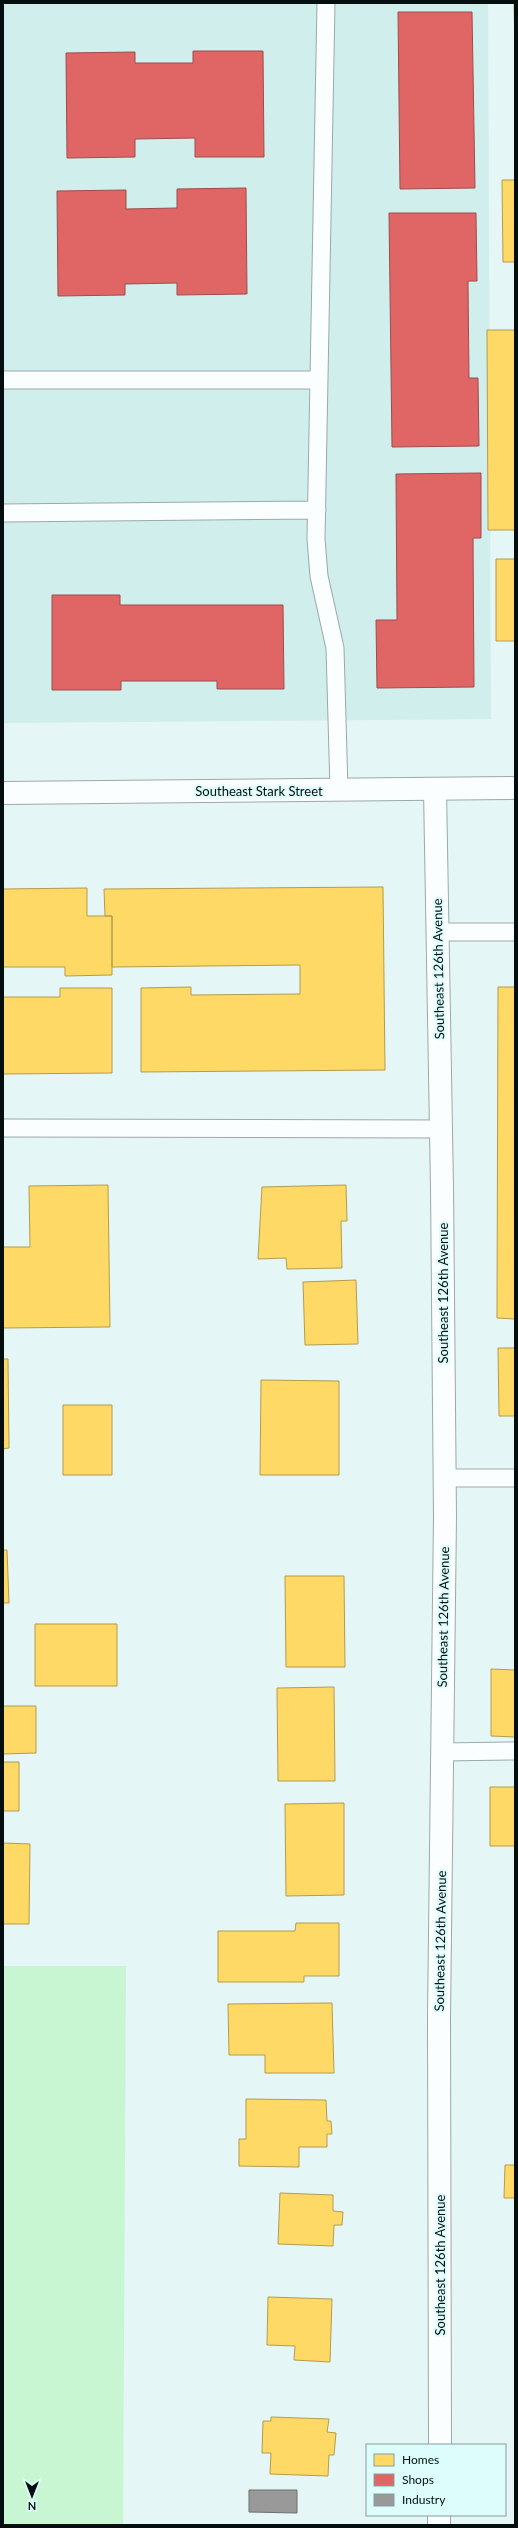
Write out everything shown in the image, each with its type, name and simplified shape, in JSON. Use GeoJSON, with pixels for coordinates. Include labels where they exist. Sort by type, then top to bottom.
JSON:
{"type":"FeatureCollection","features":[{"type":"Feature","properties":{"kind":"street","name":"Southeast Stark Street"},"geometry":{"type":"LineString","coordinates":[[3,793],[515,788]]}},
{"type":"Feature","properties":{"kind":"street","name":"Southeast 126th Avenue"},"geometry":{"type":"LineString","coordinates":[[435,789],[441,1129],[444,1478],[440,2444]]}},
{"type":"Feature","properties":{"kind":"lane"},"geometry":{"type":"LineString","coordinates":[[326,3],[317,510],[319,576],[335,648],[339,790]]}},
{"type":"Feature","properties":{"kind":"lane"},"geometry":{"type":"LineString","coordinates":[[3,380],[319,380]]}},
{"type":"Feature","properties":{"kind":"lane"},"geometry":{"type":"LineString","coordinates":[[3,513],[317,510]]}},
{"type":"Feature","properties":{"kind":"lane"},"geometry":{"type":"LineString","coordinates":[[437,932],[515,932]]}},
{"type":"Feature","properties":{"kind":"lane"},"geometry":{"type":"LineString","coordinates":[[3,1128],[441,1129]]}},
{"type":"Feature","properties":{"kind":"lane"},"geometry":{"type":"LineString","coordinates":[[444,1478],[515,1478]]}},
{"type":"Feature","properties":{"kind":"lane"},"geometry":{"type":"LineString","coordinates":[[442,1752],[515,1752]]}},
{"type":"Feature","properties":{"kind":"shaded area"},"geometry":{"type":"Polygon","coordinates":[[[3,3],[488,3],[491,719],[3,723],[3,3]]]}},
{"type":"Feature","properties":{"kind":"green space"},"geometry":{"type":"Polygon","coordinates":[[[3,1966],[126,1966],[123,2525],[3,2525],[3,1966]]]}},
{"type":"Feature","properties":{"kind":"building: Homes"},"geometry":{"type":"Polygon","coordinates":[[[514,3],[515,3],[515,50],[514,3]]]}},
{"type":"Feature","properties":{"kind":"building: Homes"},"geometry":{"type":"Polygon","coordinates":[[[502,180],[515,180],[515,262],[503,262],[502,180]]]}},
{"type":"Feature","properties":{"kind":"building: Homes"},"geometry":{"type":"Polygon","coordinates":[[[487,330],[515,330],[515,530],[488,530],[487,330]]]}},
{"type":"Feature","properties":{"kind":"building: Homes"},"geometry":{"type":"Polygon","coordinates":[[[496,559],[515,559],[515,641],[496,641],[496,559]]]}},
{"type":"Feature","properties":{"kind":"building: Homes"},"geometry":{"type":"Polygon","coordinates":[[[383,887],[385,1070],[141,1072],[141,988],[191,987],[191,995],[300,994],[300,965],[112,967],[112,916],[105,916],[104,889],[383,887]]]}},
{"type":"Feature","properties":{"kind":"building: Homes"},"geometry":{"type":"Polygon","coordinates":[[[87,888],[87,916],[112,916],[112,975],[65,976],[65,967],[3,967],[3,889],[87,888]]]}},
{"type":"Feature","properties":{"kind":"building: Homes"},"geometry":{"type":"Polygon","coordinates":[[[498,987],[515,987],[515,1319],[497,1318],[498,987]]]}},
{"type":"Feature","properties":{"kind":"building: Homes"},"geometry":{"type":"Polygon","coordinates":[[[60,988],[112,988],[112,1073],[3,1074],[3,997],[60,997],[60,988]]]}},
{"type":"Feature","properties":{"kind":"building: Homes"},"geometry":{"type":"Polygon","coordinates":[[[108,1185],[110,1327],[3,1328],[3,1247],[30,1247],[29,1186],[108,1185]]]}},
{"type":"Feature","properties":{"kind":"building: Homes"},"geometry":{"type":"Polygon","coordinates":[[[346,1185],[347,1221],[341,1221],[342,1268],[287,1269],[286,1258],[258,1259],[262,1187],[346,1185]]]}},
{"type":"Feature","properties":{"kind":"building: Homes"},"geometry":{"type":"Polygon","coordinates":[[[356,1280],[358,1344],[305,1345],[303,1282],[356,1280]]]}},
{"type":"Feature","properties":{"kind":"building: Homes"},"geometry":{"type":"Polygon","coordinates":[[[498,1348],[515,1348],[515,1416],[499,1416],[498,1348]]]}},
{"type":"Feature","properties":{"kind":"building: Homes"},"geometry":{"type":"Polygon","coordinates":[[[3,1359],[8,1359],[9,1448],[3,1449],[3,1359]]]}},
{"type":"Feature","properties":{"kind":"building: Homes"},"geometry":{"type":"Polygon","coordinates":[[[261,1380],[339,1381],[339,1475],[260,1475],[261,1380]]]}},
{"type":"Feature","properties":{"kind":"building: Homes"},"geometry":{"type":"Polygon","coordinates":[[[63,1405],[112,1405],[112,1475],[63,1475],[63,1405]]]}},
{"type":"Feature","properties":{"kind":"building: Homes"},"geometry":{"type":"Polygon","coordinates":[[[3,1550],[7,1550],[9,1603],[3,1603],[3,1550]]]}},
{"type":"Feature","properties":{"kind":"building: Homes"},"geometry":{"type":"Polygon","coordinates":[[[285,1576],[344,1576],[345,1667],[286,1667],[285,1576]]]}},
{"type":"Feature","properties":{"kind":"building: Homes"},"geometry":{"type":"Polygon","coordinates":[[[35,1624],[117,1624],[117,1686],[35,1686],[35,1624]]]}},
{"type":"Feature","properties":{"kind":"building: Homes"},"geometry":{"type":"Polygon","coordinates":[[[491,1669],[515,1670],[515,1737],[491,1736],[491,1669]]]}},
{"type":"Feature","properties":{"kind":"building: Homes"},"geometry":{"type":"Polygon","coordinates":[[[334,1687],[335,1781],[278,1781],[277,1688],[334,1687]]]}},
{"type":"Feature","properties":{"kind":"building: Homes"},"geometry":{"type":"Polygon","coordinates":[[[3,1706],[36,1706],[36,1753],[3,1754],[3,1706]]]}},
{"type":"Feature","properties":{"kind":"building: Homes"},"geometry":{"type":"Polygon","coordinates":[[[3,1762],[19,1762],[19,1811],[3,1811],[3,1762]]]}},
{"type":"Feature","properties":{"kind":"building: Homes"},"geometry":{"type":"Polygon","coordinates":[[[490,1787],[515,1787],[515,1846],[490,1846],[490,1787]]]}},
{"type":"Feature","properties":{"kind":"building: Homes"},"geometry":{"type":"Polygon","coordinates":[[[344,1803],[344,1895],[286,1896],[285,1804],[344,1803]]]}},
{"type":"Feature","properties":{"kind":"building: Homes"},"geometry":{"type":"Polygon","coordinates":[[[3,1843],[30,1844],[29,1924],[3,1924],[3,1843]]]}},
{"type":"Feature","properties":{"kind":"building: Homes"},"geometry":{"type":"Polygon","coordinates":[[[296,1923],[339,1923],[339,1976],[304,1976],[304,1982],[218,1982],[218,1931],[295,1931],[296,1923]]]}},
{"type":"Feature","properties":{"kind":"building: Homes"},"geometry":{"type":"Polygon","coordinates":[[[332,2003],[334,2073],[265,2073],[265,2055],[229,2055],[228,2004],[332,2003]]]}},
{"type":"Feature","properties":{"kind":"building: Homes"},"geometry":{"type":"Polygon","coordinates":[[[246,2099],[326,2100],[327,2121],[331,2121],[332,2134],[327,2134],[327,2147],[299,2147],[299,2167],[239,2166],[239,2139],[246,2139],[246,2099]]]}},
{"type":"Feature","properties":{"kind":"building: Homes"},"geometry":{"type":"Polygon","coordinates":[[[505,2165],[515,2165],[515,2198],[504,2198],[505,2165]]]}},
{"type":"Feature","properties":{"kind":"building: Homes"},"geometry":{"type":"Polygon","coordinates":[[[280,2193],[333,2195],[333,2211],[343,2212],[342,2225],[334,2225],[333,2246],[278,2244],[280,2193]]]}},
{"type":"Feature","properties":{"kind":"building: Homes"},"geometry":{"type":"Polygon","coordinates":[[[268,2297],[332,2299],[330,2362],[294,2360],[295,2346],[267,2345],[268,2297]]]}},
{"type":"Feature","properties":{"kind":"building: Homes"},"geometry":{"type":"Polygon","coordinates":[[[271,2417],[329,2419],[327,2432],[336,2433],[334,2455],[329,2455],[328,2476],[270,2474],[271,2453],[262,2453],[263,2421],[271,2421],[271,2417]]]}},
{"type":"Feature","properties":{"kind":"building: Shops"},"geometry":{"type":"Polygon","coordinates":[[[398,12],[472,12],[475,188],[400,189],[398,12]]]}},
{"type":"Feature","properties":{"kind":"building: Shops"},"geometry":{"type":"Polygon","coordinates":[[[193,51],[263,51],[264,157],[195,157],[195,138],[135,139],[135,157],[67,158],[66,53],[135,52],[135,63],[193,63],[193,51]]]}},
{"type":"Feature","properties":{"kind":"building: Shops"},"geometry":{"type":"Polygon","coordinates":[[[246,188],[247,294],[177,295],[177,283],[125,284],[125,295],[58,296],[57,191],[126,190],[126,209],[177,208],[177,189],[246,188]]]}},
{"type":"Feature","properties":{"kind":"building: Shops"},"geometry":{"type":"Polygon","coordinates":[[[389,213],[476,213],[477,281],[468,281],[469,378],[478,378],[479,446],[392,447],[389,213]]]}},
{"type":"Feature","properties":{"kind":"building: Shops"},"geometry":{"type":"Polygon","coordinates":[[[481,473],[481,538],[473,538],[474,687],[377,688],[376,620],[397,620],[396,474],[481,473]]]}},
{"type":"Feature","properties":{"kind":"building: Shops"},"geometry":{"type":"Polygon","coordinates":[[[52,595],[120,595],[120,605],[283,605],[284,689],[217,689],[217,681],[121,681],[121,690],[52,690],[52,595]]]}},
{"type":"Feature","properties":{"kind":"building: Industry"},"geometry":{"type":"Polygon","coordinates":[[[249,2490],[297,2490],[297,2513],[249,2512],[249,2490]]]}}]}
